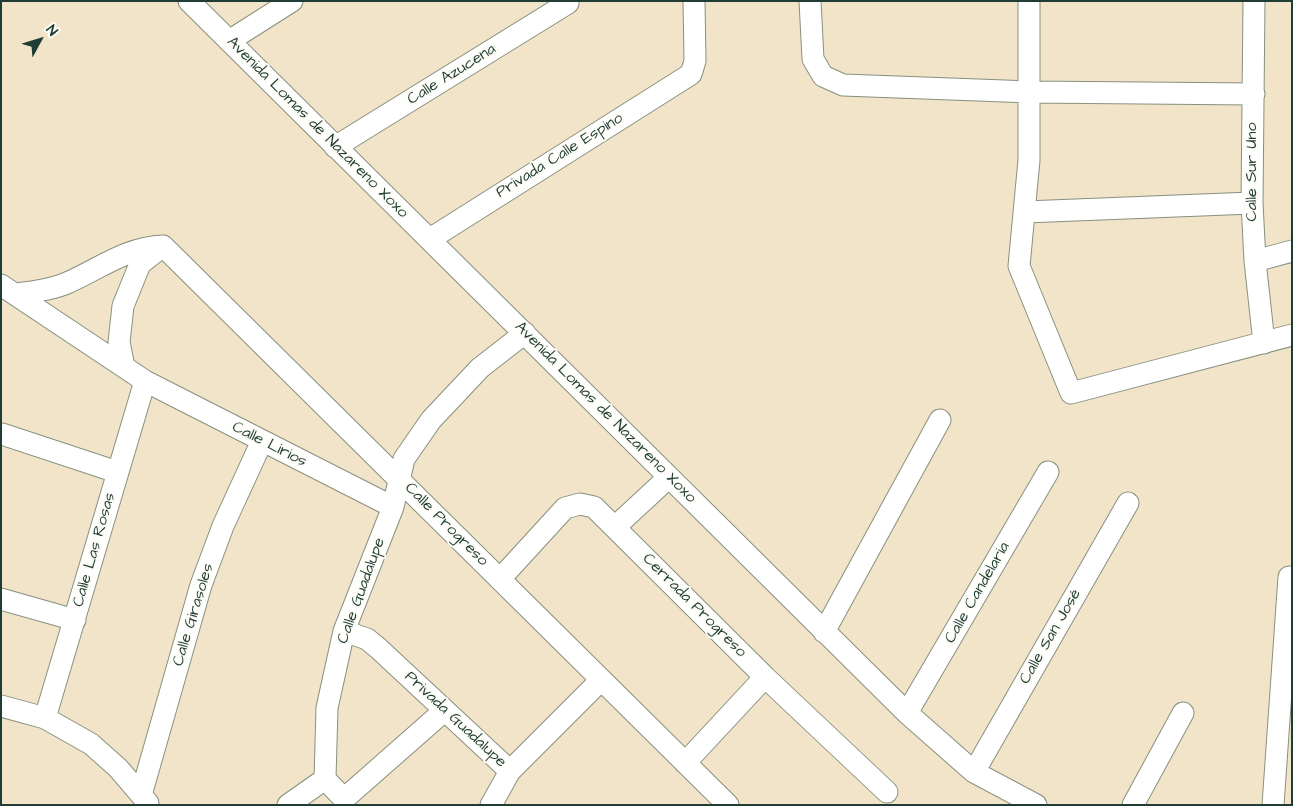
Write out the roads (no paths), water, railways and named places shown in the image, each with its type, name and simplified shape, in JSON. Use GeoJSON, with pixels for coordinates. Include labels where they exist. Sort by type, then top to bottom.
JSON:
{"type":"FeatureCollection","features":[{"type":"Feature","properties":{"kind":"street","name":"Avenida Lomas de Nazareno Xoxo"},"geometry":{"type":"LineString","coordinates":[[189,1],[824,632],[908,713],[974,772],[1036,805]]}},
{"type":"Feature","properties":{"kind":"street"},"geometry":{"type":"LineString","coordinates":[[229,41],[292,1]]}},
{"type":"Feature","properties":{"kind":"street","name":"Privada Calle Espino"},"geometry":{"type":"LineString","coordinates":[[430,239],[691,74],[696,61],[694,1]]}},
{"type":"Feature","properties":{"kind":"street"},"geometry":{"type":"LineString","coordinates":[[810,1],[813,58],[823,76],[843,85],[1031,92],[1254,94]]}},
{"type":"Feature","properties":{"kind":"street"},"geometry":{"type":"LineString","coordinates":[[1029,1],[1031,92],[1029,160],[1020,266],[1070,393],[1292,335]]}},
{"type":"Feature","properties":{"kind":"street","name":"Calle Sur Uno"},"geometry":{"type":"LineString","coordinates":[[1254,1],[1252,203],[1255,261],[1264,343]]}},
{"type":"Feature","properties":{"kind":"street","name":"Calle Azucena"},"geometry":{"type":"LineString","coordinates":[[335,147],[568,3]]}},
{"type":"Feature","properties":{"kind":"street"},"geometry":{"type":"LineString","coordinates":[[1025,212],[1252,203]]}},
{"type":"Feature","properties":{"kind":"street"},"geometry":{"type":"LineString","coordinates":[[8,289],[38,292],[66,283],[145,246],[163,246]]}},
{"type":"Feature","properties":{"kind":"street"},"geometry":{"type":"LineString","coordinates":[[124,367],[119,342],[123,306],[140,264],[163,246]]}},
{"type":"Feature","properties":{"kind":"street","name":"Calle Progreso"},"geometry":{"type":"LineString","coordinates":[[163,246],[728,805]]}},
{"type":"Feature","properties":{"kind":"street"},"geometry":{"type":"LineString","coordinates":[[1255,261],[1292,251]]}},
{"type":"Feature","properties":{"kind":"street","name":"Calle Lirios"},"geometry":{"type":"LineString","coordinates":[[8,289],[145,381],[393,507]]}},
{"type":"Feature","properties":{"kind":"street","name":"Calle Guadalupe"},"geometry":{"type":"LineString","coordinates":[[324,779],[327,708],[344,631],[393,507],[401,480],[404,459],[431,420],[480,368],[525,333]]}},
{"type":"Feature","properties":{"kind":"street","name":"Calle Las Rosas"},"geometry":{"type":"LineString","coordinates":[[45,718],[145,381]]}},
{"type":"Feature","properties":{"kind":"street"},"geometry":{"type":"LineString","coordinates":[[824,632],[940,420]]}},
{"type":"Feature","properties":{"kind":"street"},"geometry":{"type":"LineString","coordinates":[[2,434],[117,472]]}},
{"type":"Feature","properties":{"kind":"street","name":"Calle Girasoles"},"geometry":{"type":"LineString","coordinates":[[145,800],[201,585],[224,526],[262,441]]}},
{"type":"Feature","properties":{"kind":"street","name":"Calle Candelaria"},"geometry":{"type":"LineString","coordinates":[[908,713],[1048,472]]}},
{"type":"Feature","properties":{"kind":"street"},"geometry":{"type":"LineString","coordinates":[[615,527],[669,477]]}},
{"type":"Feature","properties":{"kind":"street","name":"Calle San José"},"geometry":{"type":"LineString","coordinates":[[974,772],[1128,503]]}},
{"type":"Feature","properties":{"kind":"street","name":"Cerrada Progreso"},"geometry":{"type":"LineString","coordinates":[[500,579],[565,508],[580,504],[594,506],[765,677],[887,792]]}},
{"type":"Feature","properties":{"kind":"street"},"geometry":{"type":"LineString","coordinates":[[1273,805],[1289,577]]}},
{"type":"Feature","properties":{"kind":"street"},"geometry":{"type":"LineString","coordinates":[[1,599],[75,620]]}},
{"type":"Feature","properties":{"kind":"street","name":"Privada Guadalupe"},"geometry":{"type":"LineString","coordinates":[[344,631],[367,639],[378,648],[510,771],[601,680]]}},
{"type":"Feature","properties":{"kind":"street"},"geometry":{"type":"LineString","coordinates":[[685,763],[765,677]]}},
{"type":"Feature","properties":{"kind":"street"},"geometry":{"type":"LineString","coordinates":[[1,706],[45,718],[91,744],[118,768],[145,800]]}},
{"type":"Feature","properties":{"kind":"street"},"geometry":{"type":"LineString","coordinates":[[288,805],[324,779],[344,799],[444,711]]}},
{"type":"Feature","properties":{"kind":"street"},"geometry":{"type":"LineString","coordinates":[[1133,805],[1183,713]]}},
{"type":"Feature","properties":{"kind":"street"},"geometry":{"type":"LineString","coordinates":[[492,805],[510,771]]}}]}
